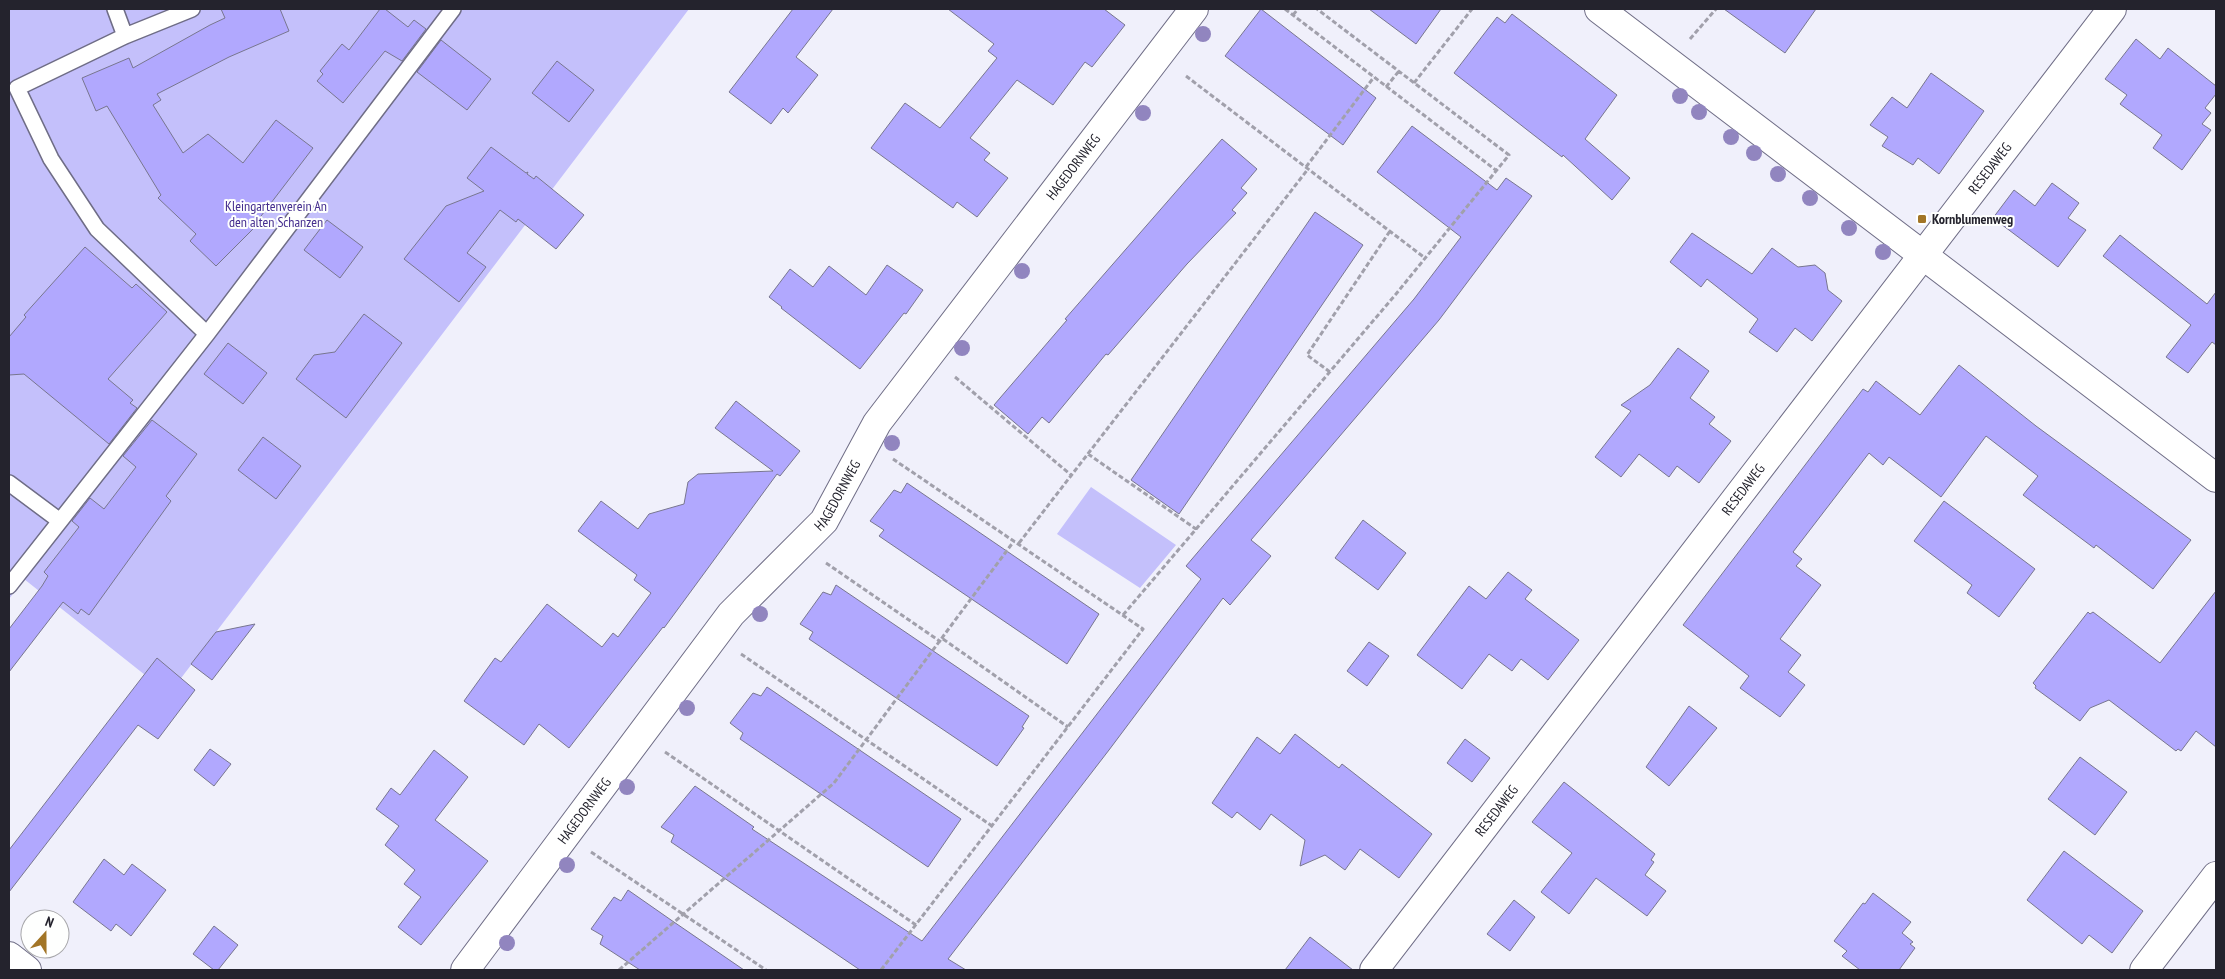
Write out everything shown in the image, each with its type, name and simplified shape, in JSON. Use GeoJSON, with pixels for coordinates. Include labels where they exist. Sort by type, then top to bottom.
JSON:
{"type":"FeatureCollection","features":[{"type":"Feature","properties":{"kind":"street","name":"HAGEDORNWEG"},"geometry":{"type":"LineString","coordinates":[[465,970],[731,614],[824,521],[877,424],[1194,9]]}},
{"type":"Feature","properties":{"kind":"street"},"geometry":{"type":"LineString","coordinates":[[1599,9],[1670,61],[2216,478]]}},
{"type":"Feature","properties":{"kind":"street","name":"RESEDAWEG"},"geometry":{"type":"LineString","coordinates":[[1374,970],[2112,9]]}},
{"type":"Feature","properties":{"kind":"street"},"geometry":{"type":"LineString","coordinates":[[2144,970],[2216,876]]}},
{"type":"Feature","properties":{"kind":"street"},"geometry":{"type":"LineString","coordinates":[[9,956],[27,970]]}},
{"type":"Feature","properties":{"kind":"lane"},"geometry":{"type":"LineString","coordinates":[[115,9],[125,36]]}},
{"type":"Feature","properties":{"kind":"lane"},"geometry":{"type":"LineString","coordinates":[[192,9],[125,36],[17,88],[51,159],[97,229],[207,334]]}},
{"type":"Feature","properties":{"kind":"lane"},"geometry":{"type":"LineString","coordinates":[[9,586],[207,334],[453,9]]}},
{"type":"Feature","properties":{"kind":"lane"},"geometry":{"type":"LineString","coordinates":[[9,483],[60,521]]}},
{"type":"Feature","properties":{"kind":"path"},"geometry":{"type":"LineString","coordinates":[[1285,9],[1497,171]]}},
{"type":"Feature","properties":{"kind":"path"},"geometry":{"type":"LineString","coordinates":[[1293,15],[1298,9]]}},
{"type":"Feature","properties":{"kind":"path"},"geometry":{"type":"LineString","coordinates":[[1123,615],[1330,372],[1509,155],[1317,9]]}},
{"type":"Feature","properties":{"kind":"path"},"geometry":{"type":"LineString","coordinates":[[1414,83],[1472,9]]}},
{"type":"Feature","properties":{"kind":"path"},"geometry":{"type":"LineString","coordinates":[[1670,61],[1716,9]]}},
{"type":"Feature","properties":{"kind":"path"},"geometry":{"type":"LineString","coordinates":[[1386,87],[1398,71]]}},
{"type":"Feature","properties":{"kind":"path"},"geometry":{"type":"LineString","coordinates":[[1186,76],[1425,258]]}},
{"type":"Feature","properties":{"kind":"path"},"geometry":{"type":"LineString","coordinates":[[1018,543],[1307,168],[1374,77]]}},
{"type":"Feature","properties":{"kind":"path"},"geometry":{"type":"LineString","coordinates":[[1330,372],[1307,355],[1390,231]]}},
{"type":"Feature","properties":{"kind":"path"},"geometry":{"type":"LineString","coordinates":[[956,377],[1071,476]]}},
{"type":"Feature","properties":{"kind":"path"},"geometry":{"type":"LineString","coordinates":[[1088,454],[1196,529]]}},
{"type":"Feature","properties":{"kind":"path"},"geometry":{"type":"LineString","coordinates":[[881,970],[1143,628],[893,459]]}},
{"type":"Feature","properties":{"kind":"path"},"geometry":{"type":"LineString","coordinates":[[619,970],[834,783],[942,641],[1014,541]]}},
{"type":"Feature","properties":{"kind":"path"},"geometry":{"type":"LineString","coordinates":[[818,558],[1068,727]]}},
{"type":"Feature","properties":{"kind":"path"},"geometry":{"type":"LineString","coordinates":[[741,654],[992,826]]}},
{"type":"Feature","properties":{"kind":"path"},"geometry":{"type":"LineString","coordinates":[[665,752],[916,925]]}},
{"type":"Feature","properties":{"kind":"path"},"geometry":{"type":"LineString","coordinates":[[591,852],[766,970]]}},
{"type":"Feature","properties":{"kind":"green space","name":"Kleingartenverein An den alten Schanzen"},"geometry":{"type":"Polygon","coordinates":[[[9,9],[689,9],[169,694],[24,579],[9,599],[9,9]]]}},
{"type":"Feature","properties":{"kind":"green space"},"geometry":{"type":"Polygon","coordinates":[[[1091,487],[1176,545],[1140,588],[1057,534],[1091,487]]]}},
{"type":"Feature","properties":{"kind":"building"},"geometry":{"type":"Polygon","coordinates":[[[221,9],[280,9],[289,31],[229,57],[157,94],[161,100],[153,105],[183,153],[208,134],[243,163],[276,120],[313,148],[258,220],[260,222],[216,266],[190,241],[196,234],[158,198],[161,195],[107,106],[96,111],[82,78],[129,58],[133,68],[225,18],[221,9]]]}},
{"type":"Feature","properties":{"kind":"building"},"geometry":{"type":"Polygon","coordinates":[[[380,9],[385,9],[408,27],[414,20],[426,29],[402,61],[385,51],[343,103],[317,81],[323,74],[320,71],[342,44],[349,50],[380,9]]]}},
{"type":"Feature","properties":{"kind":"building"},"geometry":{"type":"Polygon","coordinates":[[[793,9],[833,9],[796,57],[818,75],[788,113],[783,108],[771,124],[729,92],[793,9]]]}},
{"type":"Feature","properties":{"kind":"building"},"geometry":{"type":"Polygon","coordinates":[[[948,9],[1104,9],[1125,25],[1092,67],[1085,62],[1053,105],[1017,80],[970,138],[990,153],[984,160],[1008,178],[977,217],[957,202],[953,208],[871,148],[905,103],[940,128],[997,58],[988,51],[994,44],[948,9]]]}},
{"type":"Feature","properties":{"kind":"building"},"geometry":{"type":"Polygon","coordinates":[[[1261,9],[1376,98],[1343,145],[1225,56],[1261,9]]]}},
{"type":"Feature","properties":{"kind":"building"},"geometry":{"type":"Polygon","coordinates":[[[1369,9],[1441,9],[1416,44],[1369,9]]]}},
{"type":"Feature","properties":{"kind":"building"},"geometry":{"type":"Polygon","coordinates":[[[1724,9],[1816,9],[1785,53],[1724,9]]]}},
{"type":"Feature","properties":{"kind":"building"},"geometry":{"type":"Polygon","coordinates":[[[1512,14],[1617,95],[1585,139],[1630,178],[1612,200],[1563,155],[1562,157],[1454,73],[1497,17],[1505,23],[1512,14]]]}},
{"type":"Feature","properties":{"kind":"building"},"geometry":{"type":"Polygon","coordinates":[[[2136,39],[2160,59],[2168,48],[2216,86],[2216,94],[2205,108],[2211,113],[2202,124],[2211,130],[2182,170],[2153,148],[2162,135],[2120,104],[2127,95],[2105,79],[2136,39]]]}},
{"type":"Feature","properties":{"kind":"building"},"geometry":{"type":"Polygon","coordinates":[[[441,40],[491,79],[467,110],[417,72],[441,40]]]}},
{"type":"Feature","properties":{"kind":"building"},"geometry":{"type":"Polygon","coordinates":[[[557,61],[594,90],[569,122],[532,93],[557,61]]]}},
{"type":"Feature","properties":{"kind":"building"},"geometry":{"type":"Polygon","coordinates":[[[1931,73],[1984,111],[1939,174],[1918,158],[1913,165],[1882,146],[1888,137],[1870,125],[1892,97],[1907,108],[1931,73]]]}},
{"type":"Feature","properties":{"kind":"building"},"geometry":{"type":"Polygon","coordinates":[[[1412,126],[1497,190],[1506,178],[1532,196],[1439,320],[1251,540],[1271,556],[1230,605],[1223,598],[948,959],[966,970],[860,970],[671,842],[674,835],[661,827],[695,786],[754,827],[752,829],[922,941],[1201,579],[1186,566],[1414,299],[1461,237],[1377,172],[1412,126]]]}},
{"type":"Feature","properties":{"kind":"building"},"geometry":{"type":"Polygon","coordinates":[[[1222,139],[1257,169],[1241,188],[1247,193],[1232,210],[1236,213],[1187,264],[1108,355],[1106,354],[1049,423],[1042,417],[1028,434],[994,405],[1067,320],[1065,319],[1222,139]]]}},
{"type":"Feature","properties":{"kind":"building"},"geometry":{"type":"Polygon","coordinates":[[[491,147],[526,173],[528,172],[527,174],[534,179],[536,176],[584,215],[556,249],[518,219],[516,222],[500,210],[467,253],[486,267],[459,302],[404,259],[446,206],[484,191],[467,178],[491,147]]]}},
{"type":"Feature","properties":{"kind":"building"},"geometry":{"type":"Polygon","coordinates":[[[2052,183],[2079,203],[2068,218],[2086,230],[2058,267],[1993,218],[2014,190],[2035,206],[2052,183]]]}},
{"type":"Feature","properties":{"kind":"building"},"geometry":{"type":"Polygon","coordinates":[[[1315,212],[1363,245],[1179,514],[1131,480],[1315,212]]]}},
{"type":"Feature","properties":{"kind":"building"},"geometry":{"type":"Polygon","coordinates":[[[327,220],[363,247],[340,278],[304,250],[327,220]]]}},
{"type":"Feature","properties":{"kind":"building"},"geometry":{"type":"Polygon","coordinates":[[[1692,233],[1752,274],[1772,248],[1798,267],[1815,265],[1825,273],[1828,290],[1842,301],[1812,341],[1795,328],[1777,352],[1749,332],[1758,319],[1707,279],[1701,287],[1670,262],[1692,233]]]}},
{"type":"Feature","properties":{"kind":"building"},"geometry":{"type":"Polygon","coordinates":[[[2120,235],[2207,304],[2216,292],[2216,345],[2212,342],[2188,373],[2166,357],[2191,325],[2103,256],[2120,235]]]}},
{"type":"Feature","properties":{"kind":"building"},"geometry":{"type":"Polygon","coordinates":[[[85,247],[132,288],[136,284],[167,312],[108,379],[133,400],[130,403],[137,408],[109,444],[24,374],[9,375],[9,337],[26,317],[24,315],[85,247]]]}},
{"type":"Feature","properties":{"kind":"building"},"geometry":{"type":"Polygon","coordinates":[[[887,265],[923,290],[906,314],[904,313],[860,369],[769,297],[790,269],[813,287],[829,266],[866,295],[887,265]]]}},
{"type":"Feature","properties":{"kind":"building"},"geometry":{"type":"Polygon","coordinates":[[[364,314],[402,343],[346,418],[296,379],[314,355],[335,352],[364,314]]]}},
{"type":"Feature","properties":{"kind":"building"},"geometry":{"type":"Polygon","coordinates":[[[228,343],[267,373],[243,404],[204,374],[228,343]]]}},
{"type":"Feature","properties":{"kind":"building"},"geometry":{"type":"Polygon","coordinates":[[[1678,348],[1709,371],[1690,398],[1715,417],[1709,424],[1731,441],[1699,483],[1677,466],[1669,477],[1639,454],[1621,477],[1595,457],[1631,411],[1621,405],[1650,385],[1678,348]]]}},
{"type":"Feature","properties":{"kind":"building"},"geometry":{"type":"Polygon","coordinates":[[[1959,365],[2036,426],[2191,540],[2153,589],[2096,545],[2094,548],[2023,495],[2038,476],[1986,436],[1941,497],[1889,457],[1883,465],[1869,453],[1793,552],[1802,559],[1796,566],[1821,585],[1780,639],[1801,655],[1788,672],[1805,685],[1780,717],[1740,688],[1749,676],[1683,625],[1863,389],[1868,392],[1876,381],[1920,415],[1959,365]]]}},
{"type":"Feature","properties":{"kind":"building"},"geometry":{"type":"Polygon","coordinates":[[[736,401],[800,451],[780,476],[777,474],[664,628],[569,748],[539,724],[524,745],[464,701],[495,658],[501,662],[547,604],[602,647],[613,633],[618,637],[651,593],[634,580],[637,575],[578,531],[601,501],[638,529],[649,514],[684,504],[688,482],[698,474],[773,471],[715,428],[736,401]]]}},
{"type":"Feature","properties":{"kind":"building"},"geometry":{"type":"Polygon","coordinates":[[[152,420],[197,454],[166,496],[171,501],[89,615],[81,609],[78,614],[63,602],[9,672],[9,629],[42,586],[48,576],[44,572],[79,527],[72,521],[90,498],[104,509],[136,467],[123,456],[152,420]]]}},
{"type":"Feature","properties":{"kind":"building"},"geometry":{"type":"Polygon","coordinates":[[[263,437],[301,466],[276,499],[238,470],[263,437]]]}},
{"type":"Feature","properties":{"kind":"building"},"geometry":{"type":"Polygon","coordinates":[[[907,483],[1099,614],[1067,664],[879,536],[884,530],[870,521],[894,490],[901,493],[907,483]]]}},
{"type":"Feature","properties":{"kind":"building"},"geometry":{"type":"Polygon","coordinates":[[[1944,501],[2035,569],[1999,617],[1967,593],[1972,585],[1914,541],[1944,501]]]}},
{"type":"Feature","properties":{"kind":"building"},"geometry":{"type":"Polygon","coordinates":[[[1363,520],[1406,553],[1378,590],[1335,558],[1363,520]]]}},
{"type":"Feature","properties":{"kind":"building"},"geometry":{"type":"Polygon","coordinates":[[[1508,572],[1532,590],[1525,599],[1579,640],[1548,680],[1521,659],[1512,671],[1489,654],[1462,689],[1417,655],[1469,586],[1486,599],[1508,572]]]}},
{"type":"Feature","properties":{"kind":"building"},"geometry":{"type":"Polygon","coordinates":[[[836,585],[1029,716],[1022,727],[1024,728],[997,766],[809,639],[813,632],[800,624],[823,592],[831,595],[836,585]]]}},
{"type":"Feature","properties":{"kind":"building"},"geometry":{"type":"Polygon","coordinates":[[[2216,591],[2216,747],[2196,731],[2181,751],[2178,749],[2176,751],[2109,700],[2090,708],[2080,721],[2035,688],[2036,686],[2033,683],[2088,612],[2090,614],[2093,612],[2160,663],[2216,591]]]}},
{"type":"Feature","properties":{"kind":"building"},"geometry":{"type":"Polygon","coordinates":[[[255,624],[212,680],[191,664],[216,632],[255,624]]]}},
{"type":"Feature","properties":{"kind":"building"},"geometry":{"type":"Polygon","coordinates":[[[1369,642],[1389,656],[1367,686],[1347,671],[1369,642]]]}},
{"type":"Feature","properties":{"kind":"building"},"geometry":{"type":"Polygon","coordinates":[[[157,658],[195,690],[158,739],[138,725],[9,892],[9,850],[157,658]]]}},
{"type":"Feature","properties":{"kind":"building"},"geometry":{"type":"Polygon","coordinates":[[[767,687],[961,819],[928,867],[740,739],[743,733],[730,723],[753,693],[761,696],[767,687]]]}},
{"type":"Feature","properties":{"kind":"building"},"geometry":{"type":"Polygon","coordinates":[[[1689,706],[1717,728],[1669,786],[1646,767],[1689,706]]]}},
{"type":"Feature","properties":{"kind":"building"},"geometry":{"type":"Polygon","coordinates":[[[1295,734],[1339,768],[1342,764],[1432,834],[1399,878],[1360,849],[1345,870],[1325,855],[1300,866],[1305,840],[1271,814],[1260,830],[1237,812],[1232,818],[1212,803],[1257,737],[1280,754],[1295,734]]]}},
{"type":"Feature","properties":{"kind":"building"},"geometry":{"type":"Polygon","coordinates":[[[1465,739],[1490,758],[1472,782],[1447,763],[1465,739]]]}},
{"type":"Feature","properties":{"kind":"building"},"geometry":{"type":"Polygon","coordinates":[[[210,749],[231,764],[214,786],[194,770],[210,749]]]}},
{"type":"Feature","properties":{"kind":"building"},"geometry":{"type":"Polygon","coordinates":[[[434,750],[468,777],[435,820],[488,861],[421,945],[398,927],[421,897],[404,884],[415,870],[385,845],[399,826],[376,809],[391,788],[400,795],[434,750]]]}},
{"type":"Feature","properties":{"kind":"building"},"geometry":{"type":"Polygon","coordinates":[[[2080,757],[2127,792],[2095,835],[2048,799],[2080,757]]]}},
{"type":"Feature","properties":{"kind":"building"},"geometry":{"type":"Polygon","coordinates":[[[1564,782],[1655,854],[1651,860],[1654,862],[1645,875],[1666,891],[1647,916],[1596,878],[1569,914],[1541,892],[1572,853],[1532,822],[1564,782]]]}},
{"type":"Feature","properties":{"kind":"building"},"geometry":{"type":"Polygon","coordinates":[[[2064,851],[2143,911],[2112,953],[2089,935],[2082,944],[2027,900],[2064,851]]]}},
{"type":"Feature","properties":{"kind":"building"},"geometry":{"type":"Polygon","coordinates":[[[104,859],[124,875],[132,864],[166,890],[131,936],[116,924],[111,931],[73,902],[104,859]]]}},
{"type":"Feature","properties":{"kind":"building"},"geometry":{"type":"Polygon","coordinates":[[[628,890],[744,970],[640,970],[600,944],[603,936],[591,929],[614,897],[621,901],[628,890]]]}},
{"type":"Feature","properties":{"kind":"building"},"geometry":{"type":"Polygon","coordinates":[[[1873,893],[1911,922],[1902,933],[1913,942],[1910,944],[1915,948],[1899,970],[1860,970],[1842,956],[1847,951],[1834,941],[1873,893]]]}},
{"type":"Feature","properties":{"kind":"building"},"geometry":{"type":"Polygon","coordinates":[[[1514,900],[1535,917],[1510,951],[1487,934],[1514,900]]]}},
{"type":"Feature","properties":{"kind":"building"},"geometry":{"type":"Polygon","coordinates":[[[214,926],[238,945],[218,970],[214,970],[193,954],[214,926]]]}},
{"type":"Feature","properties":{"kind":"building"},"geometry":{"type":"Polygon","coordinates":[[[1310,937],[1353,970],[1285,970],[1310,937]]]}},
{"type":"Feature","properties":{"kind":"place","name":"Kornblumenweg"},"geometry":{"type":"Point","coordinates":[1922,219]}}]}
